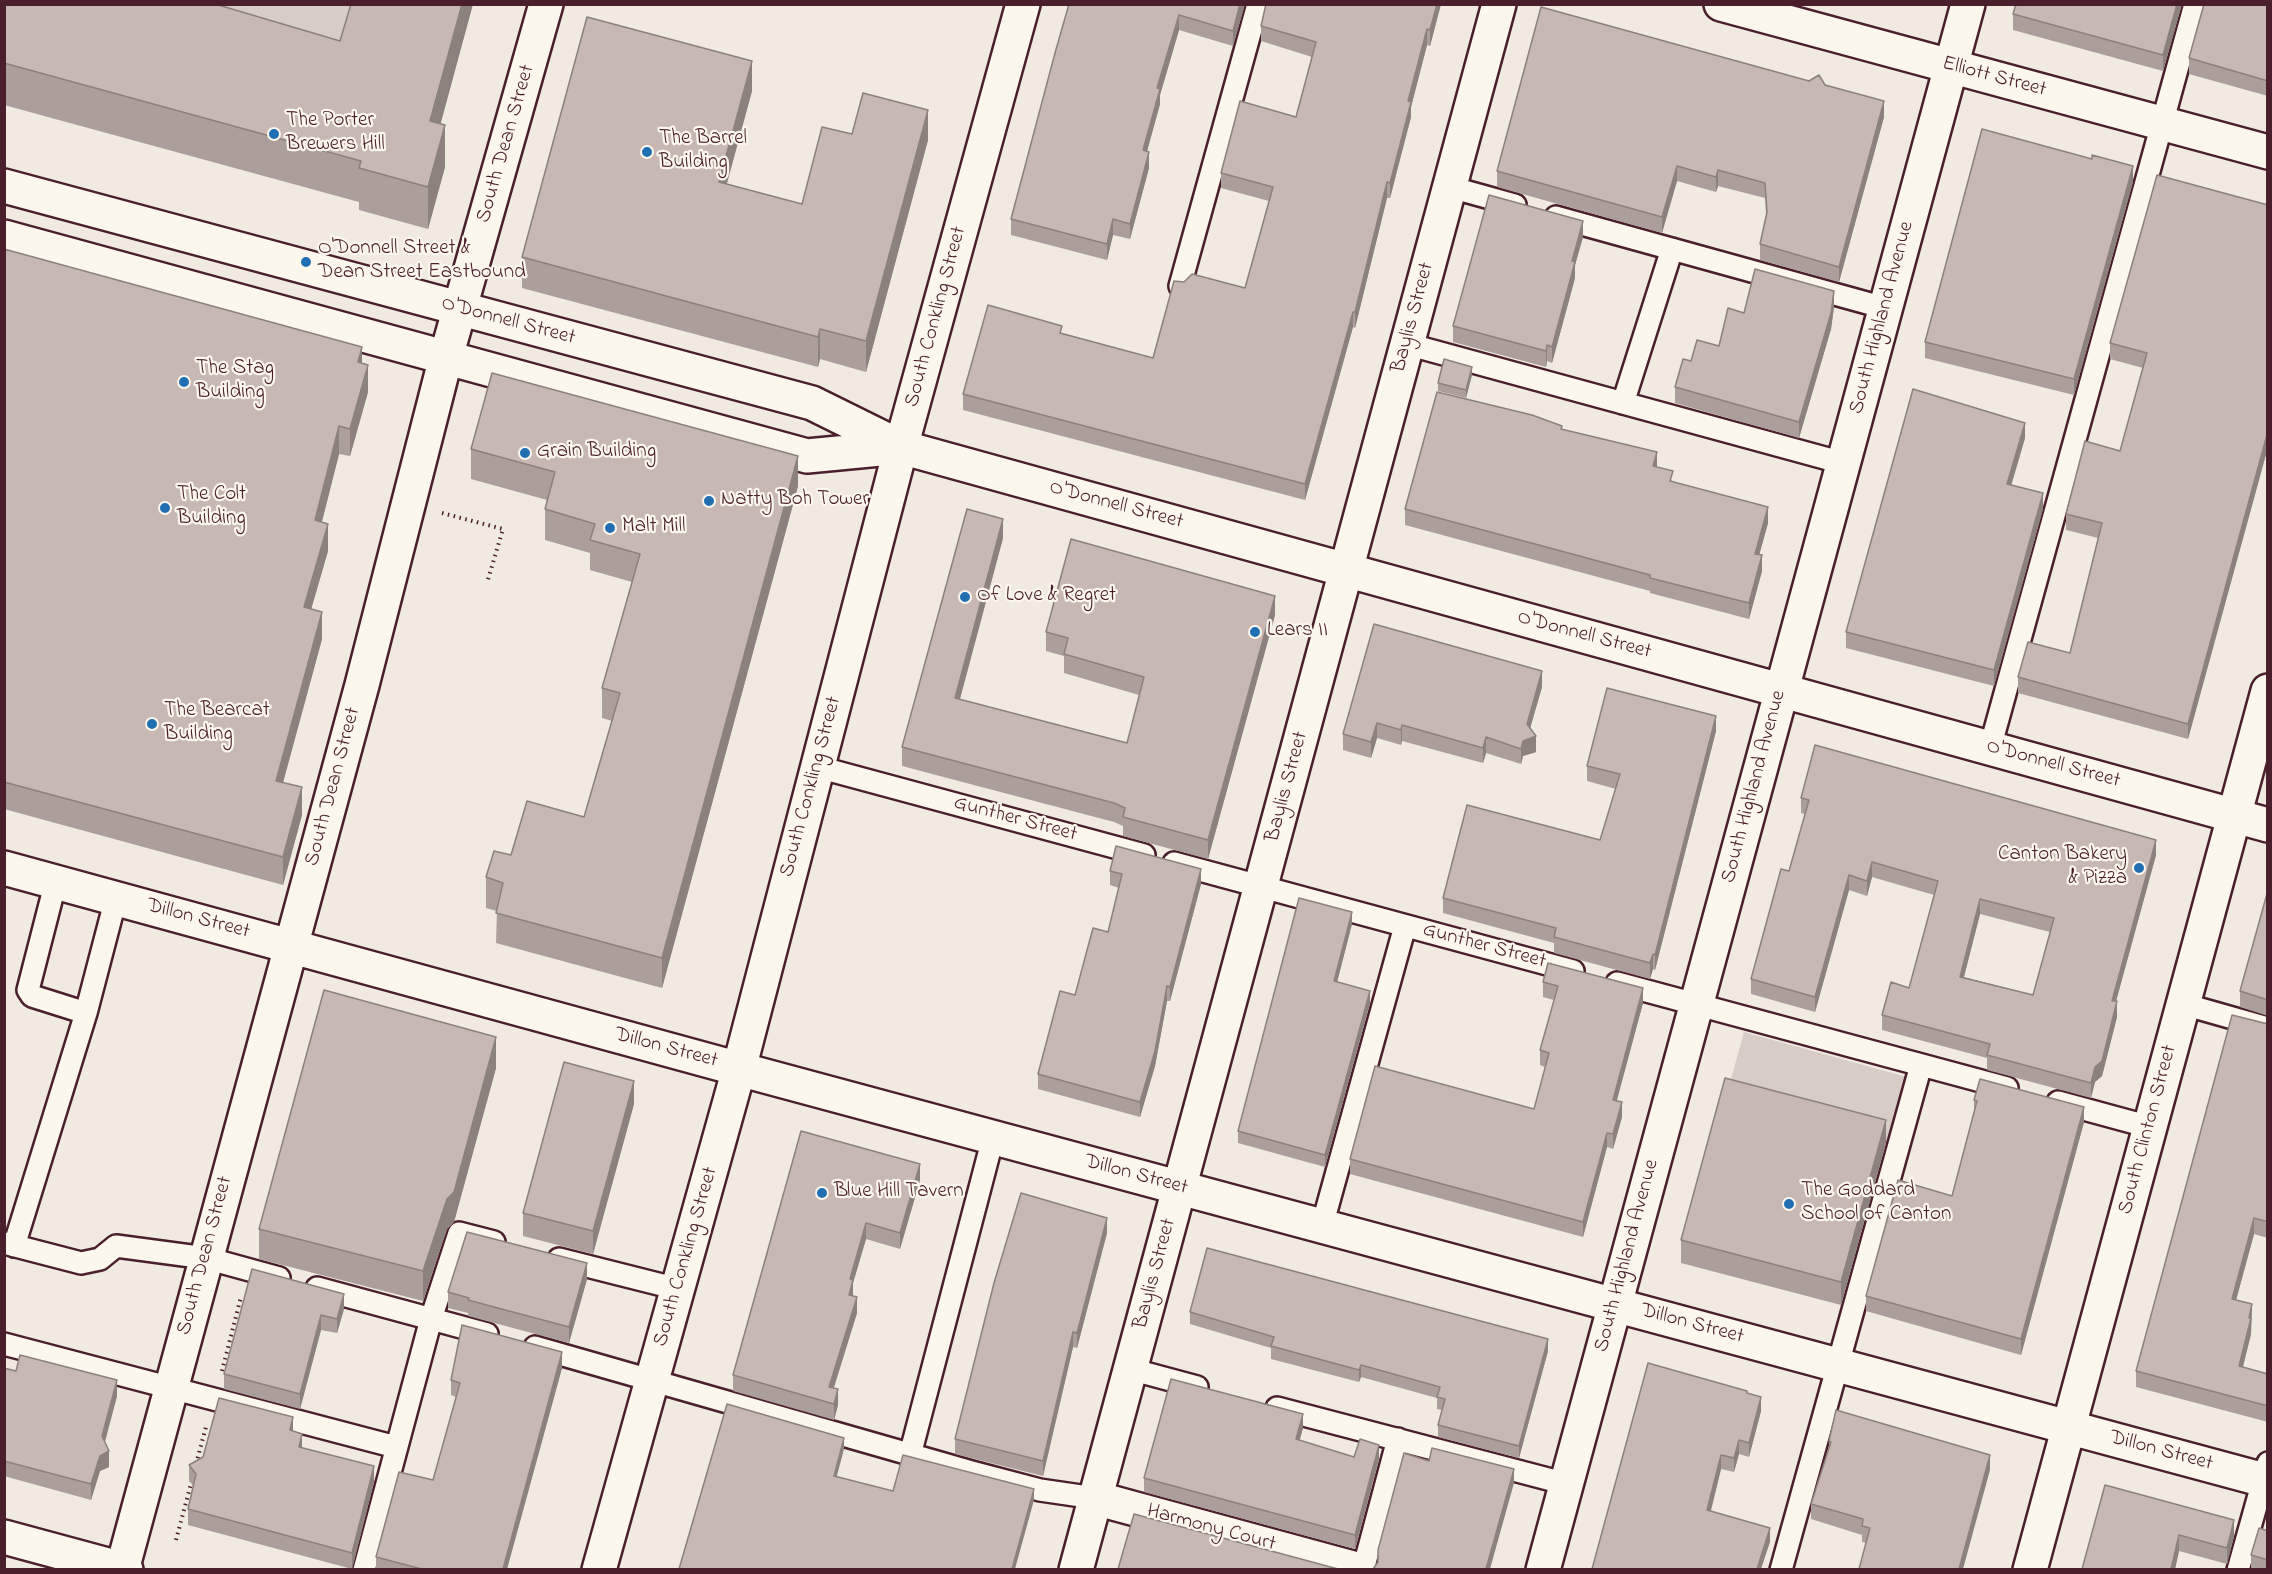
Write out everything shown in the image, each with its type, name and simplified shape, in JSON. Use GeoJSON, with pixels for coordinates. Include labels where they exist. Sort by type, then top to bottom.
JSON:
{"type":"FeatureCollection","features":[{"type":"Feature","properties":{"kind":"street","name":"South Dean Street"},"geometry":{"type":"LineString","coordinates":[[123,1569],[366,668],[446,357],[546,4]]}},
{"type":"Feature","properties":{"kind":"street","name":"South Conkling Street"},"geometry":{"type":"LineString","coordinates":[[599,1569],[739,1069],[901,447],[1023,4]]}},
{"type":"Feature","properties":{"kind":"street","name":"Baylis Street"},"geometry":{"type":"LineString","coordinates":[[1076,1569],[1499,4]]}},
{"type":"Feature","properties":{"kind":"street","name":"Elliott Street"},"geometry":{"type":"LineString","coordinates":[[1721,4],[2268,152]]}},
{"type":"Feature","properties":{"kind":"street","name":"South Highland Avenue"},"geometry":{"type":"LineString","coordinates":[[1543,1569],[1968,4]]}},
{"type":"Feature","properties":{"kind":"street","name":"O'Donnell Street"},"geometry":{"type":"LineString","coordinates":[[4,186],[812,403],[901,447],[2268,825]]}},
{"type":"Feature","properties":{"kind":"street","name":"O'Donnell Street"},"geometry":{"type":"LineString","coordinates":[[4,237],[807,456],[901,447]]}},
{"type":"Feature","properties":{"kind":"street","name":"South Clinton Street"},"geometry":{"type":"LineString","coordinates":[[2030,1569],[2268,691]]}},
{"type":"Feature","properties":{"kind":"street","name":"Dillon Street"},"geometry":{"type":"LineString","coordinates":[[4,868],[993,1138],[2069,1427],[2266,1474]]}},
{"type":"Feature","properties":{"kind":"street","name":"Harmony Court"},"geometry":{"type":"LineString","coordinates":[[1095,1498],[1362,1569]]}},
{"type":"Feature","properties":{"kind":"street"},"geometry":{"type":"LineString","coordinates":[[4,1537],[123,1569]]}},
{"type":"Feature","properties":{"kind":"lane"},"geometry":{"type":"LineString","coordinates":[[1180,286],[1258,4]]}},
{"type":"Feature","properties":{"kind":"lane"},"geometry":{"type":"LineString","coordinates":[[1990,748],[2195,4]]}},
{"type":"Feature","properties":{"kind":"lane"},"geometry":{"type":"LineString","coordinates":[[1450,187],[1885,308]]}},
{"type":"Feature","properties":{"kind":"lane"},"geometry":{"type":"LineString","coordinates":[[1623,403],[1672,249]]}},
{"type":"Feature","properties":{"kind":"lane"},"geometry":{"type":"LineString","coordinates":[[1407,344],[1843,463]]}},
{"type":"Feature","properties":{"kind":"lane","name":"Gunther Street"},"geometry":{"type":"LineString","coordinates":[[818,767],[2150,1127]]}},
{"type":"Feature","properties":{"kind":"lane"},"geometry":{"type":"LineString","coordinates":[[56,881],[28,990],[32,996],[86,1013]]}},
{"type":"Feature","properties":{"kind":"lane"},"geometry":{"type":"LineString","coordinates":[[116,898],[86,1013],[9,1244],[81,1263],[100,1259],[116,1246],[206,1258],[652,1379],[725,1403],[910,1455],[1040,1490],[1095,1498]]}},
{"type":"Feature","properties":{"kind":"lane"},"geometry":{"type":"LineString","coordinates":[[1322,1226],[1405,926]]}},
{"type":"Feature","properties":{"kind":"lane"},"geometry":{"type":"LineString","coordinates":[[2183,1004],[2268,1028]]}},
{"type":"Feature","properties":{"kind":"lane"},"geometry":{"type":"LineString","coordinates":[[1782,1569],[1921,1065]]}},
{"type":"Feature","properties":{"kind":"lane"},"geometry":{"type":"LineString","coordinates":[[910,1455],[993,1138]]}},
{"type":"Feature","properties":{"kind":"lane"},"geometry":{"type":"LineString","coordinates":[[364,1569],[431,1319],[459,1233],[516,1248]]}},
{"type":"Feature","properties":{"kind":"lane"},"geometry":{"type":"LineString","coordinates":[[539,1254],[678,1289]]}},
{"type":"Feature","properties":{"kind":"lane"},"geometry":{"type":"LineString","coordinates":[[4,1344],[170,1390],[396,1447]]}},
{"type":"Feature","properties":{"kind":"lane"},"geometry":{"type":"LineString","coordinates":[[1130,1370],[1220,1393]]}},
{"type":"Feature","properties":{"kind":"lane"},"geometry":{"type":"LineString","coordinates":[[1253,1402],[1566,1484]]}},
{"type":"Feature","properties":{"kind":"lane"},"geometry":{"type":"LineString","coordinates":[[1362,1569],[1398,1439]]}},
{"type":"Feature","properties":{"kind":"lane"},"geometry":{"type":"LineString","coordinates":[[2238,1569],[2266,1474]]}},
{"type":"Feature","properties":{"kind":"path"},"geometry":{"type":"LineString","coordinates":[[444,503],[442,514],[504,529],[487,583]]}},
{"type":"Feature","properties":{"kind":"shaded area"},"geometry":{"type":"Polygon","coordinates":[[[71,5],[363,5],[340,83],[71,5]]]}},
{"type":"Feature","properties":{"kind":"shaded area"},"geometry":{"type":"Polygon","coordinates":[[[1744,1032],[1914,1079],[1896,1146],[1725,1101],[1744,1032]]]}},
{"type":"Feature","properties":{"kind":"building","name":"The Porter Brewers Hill"},"geometry":{"type":"Polygon","coordinates":[[[4,4],[215,4],[340,41],[351,4],[462,4],[430,121],[445,125],[428,187],[359,168],[361,161],[4,63],[4,4]]]}},
{"type":"Feature","properties":{"kind":"building"},"geometry":{"type":"Polygon","coordinates":[[[1069,4],[1240,4],[1233,31],[1179,15],[1157,88],[1160,89],[1143,150],[1149,152],[1130,224],[1113,219],[1107,244],[1011,219],[1069,4]]]}},
{"type":"Feature","properties":{"kind":"building"},"geometry":{"type":"Polygon","coordinates":[[[1266,4],[1437,4],[1430,30],[1427,29],[1390,183],[1387,182],[1355,312],[1353,312],[1305,484],[963,394],[988,305],[1062,326],[1060,333],[1153,358],[1174,281],[1184,282],[1192,274],[1245,288],[1273,187],[1221,173],[1240,101],[1296,117],[1316,42],[1261,26],[1266,4]]]}},
{"type":"Feature","properties":{"kind":"building"},"geometry":{"type":"Polygon","coordinates":[[[2016,4],[2177,4],[2163,55],[2013,14],[2016,4]]]}},
{"type":"Feature","properties":{"kind":"building"},"geometry":{"type":"Polygon","coordinates":[[[2204,4],[2268,4],[2268,81],[2189,58],[2204,4]]]}},
{"type":"Feature","properties":{"kind":"building"},"geometry":{"type":"Polygon","coordinates":[[[1541,7],[1809,81],[1819,75],[1825,85],[1884,101],[1839,267],[1760,244],[1767,212],[1765,183],[1718,170],[1716,177],[1677,166],[1662,217],[1497,171],[1541,7]]]}},
{"type":"Feature","properties":{"kind":"building"},"geometry":{"type":"Polygon","coordinates":[[[587,17],[752,61],[719,182],[802,204],[822,127],[852,134],[863,93],[928,110],[866,341],[820,329],[818,337],[522,257],[587,17]]]}},
{"type":"Feature","properties":{"kind":"building"},"geometry":{"type":"Polygon","coordinates":[[[1982,129],[2092,159],[2092,155],[2133,166],[2074,379],[1925,342],[1982,129]]]}},
{"type":"Feature","properties":{"kind":"building"},"geometry":{"type":"Polygon","coordinates":[[[2157,175],[2268,205],[2268,431],[2188,724],[2018,677],[2028,642],[2070,653],[2102,523],[2066,514],[2085,441],[2120,451],[2147,353],[2110,343],[2157,175]]]}},
{"type":"Feature","properties":{"kind":"building"},"geometry":{"type":"Polygon","coordinates":[[[1489,195],[1583,221],[1572,261],[1575,262],[1552,347],[1547,345],[1546,351],[1453,326],[1489,195]]]}},
{"type":"Feature","properties":{"kind":"building"},"geometry":{"type":"Polygon","coordinates":[[[4,249],[362,347],[358,362],[368,365],[350,429],[339,426],[315,520],[328,524],[304,607],[322,612],[276,781],[302,787],[283,857],[4,782],[4,249]]]}},
{"type":"Feature","properties":{"kind":"building"},"geometry":{"type":"Polygon","coordinates":[[[1755,269],[1834,291],[1831,313],[1799,422],[1675,387],[1683,359],[1691,361],[1697,340],[1719,346],[1728,308],[1744,313],[1755,269]]]}},
{"type":"Feature","properties":{"kind":"building"},"geometry":{"type":"Polygon","coordinates":[[[1444,359],[1472,367],[1466,390],[1438,383],[1444,359]]]}},
{"type":"Feature","properties":{"kind":"building"},"geometry":{"type":"Polygon","coordinates":[[[492,373],[798,456],[662,958],[496,913],[503,883],[486,877],[494,851],[511,855],[527,801],[584,817],[620,693],[602,688],[640,554],[590,540],[595,524],[545,509],[555,472],[471,449],[492,373]]]}},
{"type":"Feature","properties":{"kind":"building"},"geometry":{"type":"Polygon","coordinates":[[[1913,389],[2025,423],[2007,484],[2043,493],[1994,670],[1846,632],[1913,389]]]}},
{"type":"Feature","properties":{"kind":"building"},"geometry":{"type":"Polygon","coordinates":[[[1437,392],[1532,415],[1562,426],[1561,429],[1657,452],[1653,466],[1673,471],[1670,481],[1768,507],[1755,554],[1762,555],[1749,603],[1650,578],[1650,575],[1405,509],[1437,392]]]}},
{"type":"Feature","properties":{"kind":"building"},"geometry":{"type":"Polygon","coordinates":[[[967,509],[1003,519],[955,698],[1127,743],[1144,677],[1064,654],[1068,638],[1046,632],[1071,539],[1275,596],[1208,840],[1123,817],[1125,808],[1114,803],[902,747],[967,509]]]}},
{"type":"Feature","properties":{"kind":"building"},"geometry":{"type":"Polygon","coordinates":[[[1374,624],[1542,671],[1527,724],[1536,736],[1523,741],[1521,749],[1486,737],[1483,748],[1402,725],[1401,730],[1377,723],[1371,742],[1343,734],[1374,624]]]}},
{"type":"Feature","properties":{"kind":"building"},"geometry":{"type":"Polygon","coordinates":[[[1607,688],[1716,716],[1655,955],[1653,954],[1650,963],[1554,937],[1556,928],[1443,898],[1467,805],[1600,840],[1620,774],[1587,766],[1607,688]]]}},
{"type":"Feature","properties":{"kind":"building"},"geometry":{"type":"Polygon","coordinates":[[[1815,745],[2156,840],[2112,1001],[2117,1001],[2102,1061],[2095,1067],[2091,1083],[1987,1055],[1990,1044],[1882,1015],[1891,982],[1909,988],[1938,881],[1872,862],[1867,881],[1849,875],[1815,997],[1751,979],[1781,869],[1789,871],[1809,800],[1801,798],[1815,745]],[[1980,899],[1960,977],[2033,995],[2054,918],[1980,899]]]}},
{"type":"Feature","properties":{"kind":"building"},"geometry":{"type":"Polygon","coordinates":[[[1116,846],[1201,869],[1170,987],[1167,986],[1155,1051],[1140,1102],[1038,1074],[1060,991],[1075,995],[1093,928],[1108,932],[1122,874],[1110,871],[1116,846]]]}},
{"type":"Feature","properties":{"kind":"building"},"geometry":{"type":"Polygon","coordinates":[[[2268,890],[2268,1000],[2240,991],[2268,890]]]}},
{"type":"Feature","properties":{"kind":"building"},"geometry":{"type":"Polygon","coordinates":[[[1299,898],[1352,912],[1334,981],[1370,991],[1325,1155],[1238,1131],[1299,898]]]}},
{"type":"Feature","properties":{"kind":"building"},"geometry":{"type":"Polygon","coordinates":[[[1548,963],[1643,988],[1613,1100],[1622,1102],[1613,1134],[1607,1133],[1583,1222],[1350,1159],[1375,1066],[1534,1109],[1549,1053],[1540,1050],[1558,986],[1543,982],[1548,963]]]}},
{"type":"Feature","properties":{"kind":"building"},"geometry":{"type":"Polygon","coordinates":[[[324,990],[496,1037],[454,1192],[447,1199],[423,1271],[259,1229],[324,990]]]}},
{"type":"Feature","properties":{"kind":"building"},"geometry":{"type":"Polygon","coordinates":[[[2232,1015],[2268,1024],[2268,1222],[2254,1218],[2232,1299],[2252,1304],[2249,1318],[2251,1318],[2239,1366],[2268,1374],[2268,1406],[2136,1371],[2232,1015]]]}},
{"type":"Feature","properties":{"kind":"building"},"geometry":{"type":"Polygon","coordinates":[[[564,1062],[634,1081],[593,1231],[523,1213],[564,1062]]]}},
{"type":"Feature","properties":{"kind":"building","name":"The Goddard School of Canton"},"geometry":{"type":"Polygon","coordinates":[[[1725,1078],[1886,1120],[1841,1282],[1681,1240],[1725,1078]]]}},
{"type":"Feature","properties":{"kind":"building"},"geometry":{"type":"Polygon","coordinates":[[[1980,1079],[2084,1107],[2021,1339],[1866,1296],[1898,1180],[1952,1196],[1977,1101],[1974,1100],[1980,1079]]]}},
{"type":"Feature","properties":{"kind":"building"},"geometry":{"type":"Polygon","coordinates":[[[801,1131],[920,1164],[900,1233],[866,1223],[850,1279],[853,1280],[849,1295],[857,1297],[829,1387],[838,1389],[834,1404],[733,1375],[801,1131]]]}},
{"type":"Feature","properties":{"kind":"building"},"geometry":{"type":"Polygon","coordinates":[[[1021,1193],[1107,1218],[1077,1333],[1073,1332],[1043,1461],[955,1439],[994,1283],[1021,1193]]]}},
{"type":"Feature","properties":{"kind":"building"},"geometry":{"type":"Polygon","coordinates":[[[467,1232],[587,1263],[569,1327],[468,1300],[469,1298],[448,1292],[467,1232]]]}},
{"type":"Feature","properties":{"kind":"building"},"geometry":{"type":"Polygon","coordinates":[[[1207,1248],[1548,1339],[1519,1446],[1438,1425],[1445,1399],[1437,1397],[1440,1387],[1361,1365],[1359,1370],[1271,1346],[1274,1337],[1190,1312],[1207,1248]]]}},
{"type":"Feature","properties":{"kind":"building"},"geometry":{"type":"Polygon","coordinates":[[[252,1269],[344,1294],[337,1319],[321,1315],[300,1394],[224,1374],[252,1269]]]}},
{"type":"Feature","properties":{"kind":"building"},"geometry":{"type":"Polygon","coordinates":[[[462,1325],[562,1352],[503,1569],[422,1569],[376,1557],[399,1472],[433,1480],[460,1383],[451,1380],[462,1325]]]}},
{"type":"Feature","properties":{"kind":"building"},"geometry":{"type":"Polygon","coordinates":[[[20,1355],[117,1380],[102,1436],[109,1451],[100,1456],[91,1484],[4,1461],[4,1368],[16,1371],[20,1355]]]}},
{"type":"Feature","properties":{"kind":"building"},"geometry":{"type":"Polygon","coordinates":[[[1648,1363],[1761,1397],[1749,1443],[1739,1440],[1734,1458],[1721,1455],[1707,1510],[1770,1528],[1757,1569],[1592,1569],[1648,1363]]]}},
{"type":"Feature","properties":{"kind":"building"},"geometry":{"type":"Polygon","coordinates":[[[1171,1379],[1303,1414],[1296,1439],[1354,1457],[1360,1439],[1379,1445],[1355,1535],[1144,1478],[1171,1379]]]}},
{"type":"Feature","properties":{"kind":"building"},"geometry":{"type":"Polygon","coordinates":[[[219,1398],[293,1417],[290,1430],[302,1434],[299,1447],[374,1466],[352,1553],[188,1509],[196,1474],[189,1465],[203,1457],[219,1398]]]}},
{"type":"Feature","properties":{"kind":"building"},"geometry":{"type":"Polygon","coordinates":[[[727,1404],[844,1438],[834,1476],[893,1491],[903,1455],[1034,1489],[1012,1569],[679,1569],[727,1404]]]}},
{"type":"Feature","properties":{"kind":"building"},"geometry":{"type":"Polygon","coordinates":[[[1836,1410],[1990,1455],[1959,1569],[1859,1569],[1870,1528],[1862,1526],[1863,1519],[1811,1504],[1831,1442],[1829,1441],[1836,1410]]]}},
{"type":"Feature","properties":{"kind":"building"},"geometry":{"type":"Polygon","coordinates":[[[1432,1448],[1514,1469],[1486,1569],[1373,1569],[1378,1562],[1378,1550],[1404,1453],[1429,1461],[1432,1448]]]}},
{"type":"Feature","properties":{"kind":"building"},"geometry":{"type":"Polygon","coordinates":[[[2105,1485],[2234,1520],[2227,1548],[2179,1535],[2171,1569],[2082,1569],[2105,1485]]]}},
{"type":"Feature","properties":{"kind":"building"},"geometry":{"type":"Polygon","coordinates":[[[1134,1514],[1338,1569],[1118,1569],[1134,1514]]]}},
{"type":"Feature","properties":{"kind":"building"},"geometry":{"type":"Polygon","coordinates":[[[2259,1528],[2268,1531],[2268,1560],[2251,1555],[2259,1528]]]}},
{"type":"Feature","properties":{"kind":"place","name":"The Porter Brewers Hill"},"geometry":{"type":"Point","coordinates":[274,134]}},
{"type":"Feature","properties":{"kind":"place","name":"The Barrel Building"},"geometry":{"type":"Point","coordinates":[647,152]}},
{"type":"Feature","properties":{"kind":"place","name":"O'Donnell Street & Dean Street Eastbound"},"geometry":{"type":"Point","coordinates":[306,262]}},
{"type":"Feature","properties":{"kind":"place","name":"The Stag Building"},"geometry":{"type":"Point","coordinates":[184,382]}},
{"type":"Feature","properties":{"kind":"place","name":"Grain Building"},"geometry":{"type":"Point","coordinates":[525,453]}},
{"type":"Feature","properties":{"kind":"place","name":"Natty Boh Tower"},"geometry":{"type":"Point","coordinates":[709,501]}},
{"type":"Feature","properties":{"kind":"place","name":"The Colt Building"},"geometry":{"type":"Point","coordinates":[165,508]}},
{"type":"Feature","properties":{"kind":"place","name":"Malt Mill"},"geometry":{"type":"Point","coordinates":[610,528]}},
{"type":"Feature","properties":{"kind":"place","name":"Of Love & Regret"},"geometry":{"type":"Point","coordinates":[965,597]}},
{"type":"Feature","properties":{"kind":"place","name":"Lears II"},"geometry":{"type":"Point","coordinates":[1255,632]}},
{"type":"Feature","properties":{"kind":"place","name":"The Bearcat Building"},"geometry":{"type":"Point","coordinates":[152,724]}},
{"type":"Feature","properties":{"kind":"place","name":"Canton Bakery & Pizza"},"geometry":{"type":"Point","coordinates":[2139,868]}},
{"type":"Feature","properties":{"kind":"place","name":"Blue Hill Tavern"},"geometry":{"type":"Point","coordinates":[822,1193]}},
{"type":"Feature","properties":{"kind":"place","name":"The Goddard School of Canton"},"geometry":{"type":"Point","coordinates":[1789,1204]}}]}
